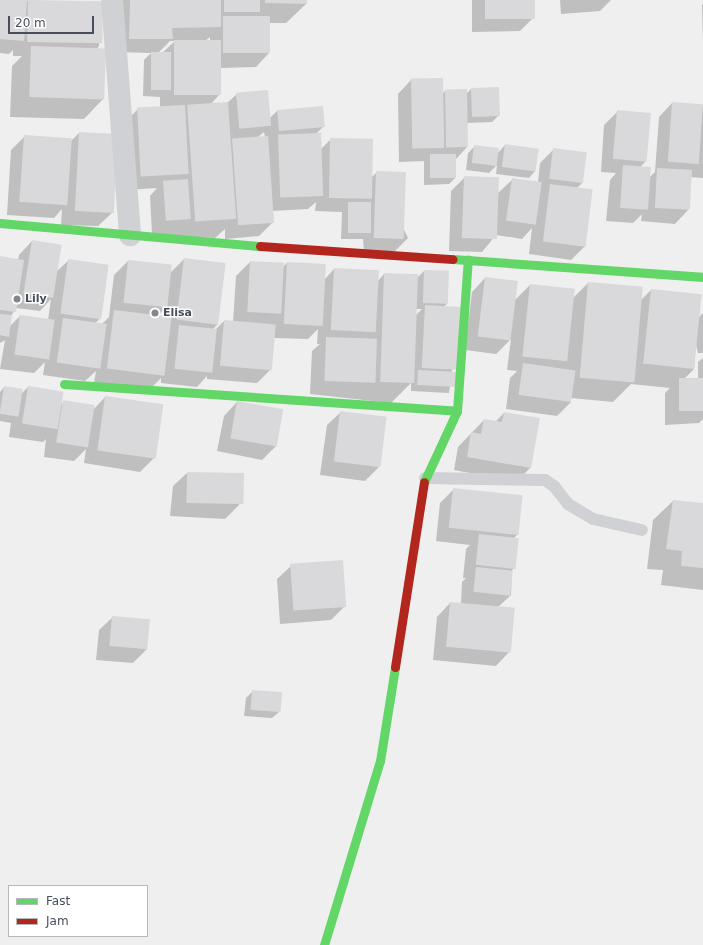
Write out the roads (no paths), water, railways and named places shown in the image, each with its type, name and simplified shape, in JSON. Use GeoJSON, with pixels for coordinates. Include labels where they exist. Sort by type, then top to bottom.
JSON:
{"type":"FeatureCollection","features":[{"type":"Feature","properties":{"kind":"street"},"geometry":{"type":"LineString","coordinates":[[112,0],[130,235]]}},
{"type":"Feature","properties":{"kind":"street"},"geometry":{"type":"LineString","coordinates":[[0,223],[130,235],[703,277]]}},
{"type":"Feature","properties":{"kind":"street"},"geometry":{"type":"LineString","coordinates":[[324,945],[380,761],[425,478],[457,411],[468,259]]}},
{"type":"Feature","properties":{"kind":"street"},"geometry":{"type":"LineString","coordinates":[[64,384],[457,411]]}},
{"type":"Feature","properties":{"kind":"lane"},"geometry":{"type":"LineString","coordinates":[[425,478],[545,480],[554,486],[568,504],[593,519],[642,530]]}},
{"type":"Feature","properties":{"kind":"place","name":"Lily"},"geometry":{"type":"Point","coordinates":[17,299]}},
{"type":"Feature","properties":{"kind":"place","name":"Elisa"},"geometry":{"type":"Point","coordinates":[155,313]}}]}
